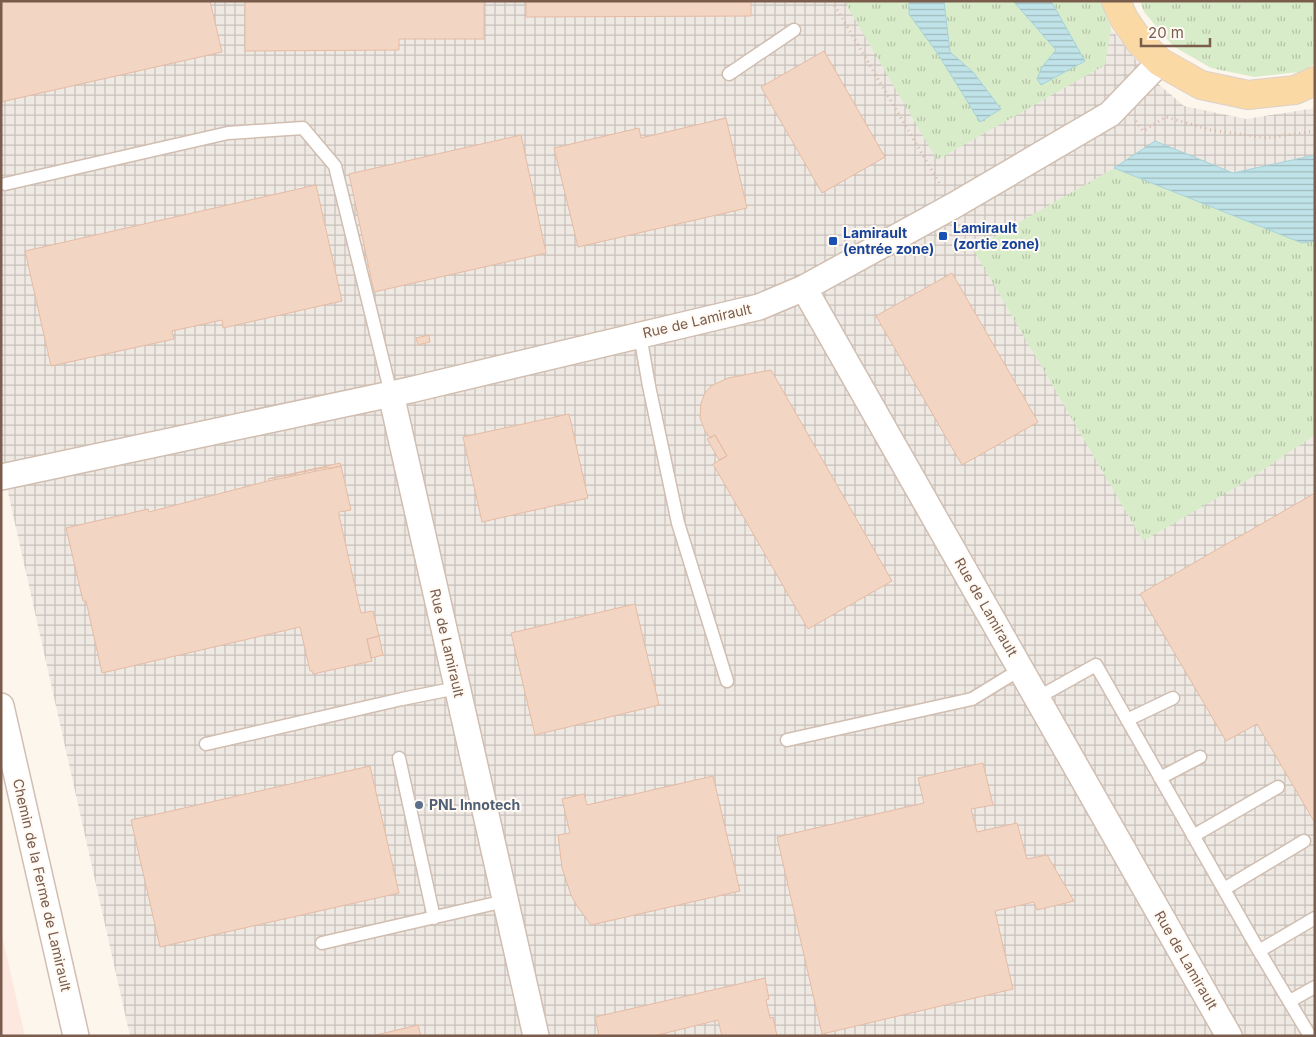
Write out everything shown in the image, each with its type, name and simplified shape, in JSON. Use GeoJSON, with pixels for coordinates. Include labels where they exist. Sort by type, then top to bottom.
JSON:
{"type":"FeatureCollection","features":[{"type":"Feature","properties":{"kind":"main road"},"geometry":{"type":"LineString","coordinates":[[1116,1],[1124,19],[1140,42],[1160,62],[1201,86],[1248,95],[1295,90],[1315,81]]}},
{"type":"Feature","properties":{"kind":"street"},"geometry":{"type":"LineString","coordinates":[[804,288],[953,206],[1110,114],[1160,62]]}},
{"type":"Feature","properties":{"kind":"street","name":"Rue de Lamirault"},"geometry":{"type":"LineString","coordinates":[[536,1036],[391,394],[759,307],[804,288],[1229,1036]]}},
{"type":"Feature","properties":{"kind":"street"},"geometry":{"type":"LineString","coordinates":[[1,476],[391,394]]}},
{"type":"Feature","properties":{"kind":"street","name":"Chemin de la Ferme de Lamirault"},"geometry":{"type":"LineString","coordinates":[[1,706],[76,1036]]}},
{"type":"Feature","properties":{"kind":"lane"},"geometry":{"type":"LineString","coordinates":[[729,74],[794,30]]}},
{"type":"Feature","properties":{"kind":"lane"},"geometry":{"type":"LineString","coordinates":[[5,184],[228,133],[303,128],[335,166],[391,394]]}},
{"type":"Feature","properties":{"kind":"lane"},"geometry":{"type":"LineString","coordinates":[[640,335],[648,386],[678,524],[727,681]]}},
{"type":"Feature","properties":{"kind":"lane"},"geometry":{"type":"LineString","coordinates":[[1037,698],[1096,665],[1259,951],[1310,1036]]}},
{"type":"Feature","properties":{"kind":"lane"},"geometry":{"type":"LineString","coordinates":[[787,740],[972,699],[1021,669]]}},
{"type":"Feature","properties":{"kind":"lane"},"geometry":{"type":"LineString","coordinates":[[206,744],[457,688]]}},
{"type":"Feature","properties":{"kind":"lane"},"geometry":{"type":"LineString","coordinates":[[1127,720],[1173,698]]}},
{"type":"Feature","properties":{"kind":"lane"},"geometry":{"type":"LineString","coordinates":[[1160,778],[1200,757]]}},
{"type":"Feature","properties":{"kind":"lane"},"geometry":{"type":"LineString","coordinates":[[399,758],[434,918]]}},
{"type":"Feature","properties":{"kind":"lane"},"geometry":{"type":"LineString","coordinates":[[1193,836],[1278,787]]}},
{"type":"Feature","properties":{"kind":"lane"},"geometry":{"type":"LineString","coordinates":[[1224,889],[1304,841]]}},
{"type":"Feature","properties":{"kind":"lane"},"geometry":{"type":"LineString","coordinates":[[322,943],[506,901]]}},
{"type":"Feature","properties":{"kind":"lane"},"geometry":{"type":"LineString","coordinates":[[1259,951],[1315,918]]}},
{"type":"Feature","properties":{"kind":"lane"},"geometry":{"type":"LineString","coordinates":[[1290,1002],[1315,987]]}},
{"type":"Feature","properties":{"kind":"path"},"geometry":{"type":"LineString","coordinates":[[832,1],[953,206]]}},
{"type":"Feature","properties":{"kind":"path"},"geometry":{"type":"LineString","coordinates":[[1123,99],[1143,132],[1166,117],[1211,130],[1267,138],[1315,131]]}},
{"type":"Feature","properties":{"kind":"shaded area"},"geometry":{"type":"Polygon","coordinates":[[[1,1],[1101,1],[1111,29],[1149,76],[1184,106],[1246,119],[1315,108],[1315,1036],[130,1036],[1,461],[1,1]]]}},
{"type":"Feature","properties":{"kind":"shaded area"},"geometry":{"type":"Polygon","coordinates":[[[1,931],[25,1036],[1,1036],[1,931]]]}},
{"type":"Feature","properties":{"kind":"green space"},"geometry":{"type":"Polygon","coordinates":[[[844,1],[909,1],[909,14],[938,54],[980,122],[1001,109],[973,72],[950,52],[944,1],[1013,1],[1057,50],[1042,67],[1085,61],[1051,1],[1101,1],[1111,29],[1105,65],[937,160],[844,1]]]}},
{"type":"Feature","properties":{"kind":"green space"},"geometry":{"type":"Polygon","coordinates":[[[1140,1],[1315,1],[1315,64],[1299,72],[1254,77],[1211,68],[1173,46],[1144,12],[1140,1]]]}},
{"type":"Feature","properties":{"kind":"green space"},"geometry":{"type":"Polygon","coordinates":[[[1114,168],[1302,243],[1315,241],[1315,435],[1240,485],[1143,541],[973,249],[1114,168]]]}},
{"type":"Feature","properties":{"kind":"water"},"geometry":{"type":"Polygon","coordinates":[[[909,1],[944,1],[950,52],[973,72],[1001,109],[980,122],[938,54],[909,14],[909,1]]]}},
{"type":"Feature","properties":{"kind":"water"},"geometry":{"type":"Polygon","coordinates":[[[1013,1],[1051,1],[1085,61],[1041,85],[1037,79],[1042,67],[1056,50],[1013,1]]]}},
{"type":"Feature","properties":{"kind":"water"},"geometry":{"type":"Polygon","coordinates":[[[1155,141],[1233,173],[1315,155],[1315,241],[1302,243],[1114,168],[1155,141]]]}},
{"type":"Feature","properties":{"kind":"building"},"geometry":{"type":"Polygon","coordinates":[[[1,1],[210,1],[222,52],[1,102],[1,1]]]}},
{"type":"Feature","properties":{"kind":"building"},"geometry":{"type":"Polygon","coordinates":[[[245,1],[484,1],[484,39],[399,39],[399,50],[245,51],[245,1]]]}},
{"type":"Feature","properties":{"kind":"building"},"geometry":{"type":"Polygon","coordinates":[[[526,1],[751,1],[751,16],[526,17],[526,1]]]}},
{"type":"Feature","properties":{"kind":"building"},"geometry":{"type":"Polygon","coordinates":[[[824,51],[885,157],[822,193],[761,87],[824,51]]]}},
{"type":"Feature","properties":{"kind":"building"},"geometry":{"type":"Polygon","coordinates":[[[726,118],[747,208],[578,247],[554,148],[639,128],[641,138],[726,118]]]}},
{"type":"Feature","properties":{"kind":"building"},"geometry":{"type":"Polygon","coordinates":[[[521,135],[546,253],[374,292],[349,174],[521,135]]]}},
{"type":"Feature","properties":{"kind":"building"},"geometry":{"type":"Polygon","coordinates":[[[316,185],[342,301],[223,328],[222,320],[172,331],[174,339],[51,366],[25,251],[316,185]]]}},
{"type":"Feature","properties":{"kind":"building"},"geometry":{"type":"Polygon","coordinates":[[[952,273],[1038,422],[962,465],[876,316],[952,273]]]}},
{"type":"Feature","properties":{"kind":"building"},"geometry":{"type":"Polygon","coordinates":[[[429,335],[430,342],[418,345],[416,338],[429,335]]]}},
{"type":"Feature","properties":{"kind":"building"},"geometry":{"type":"Polygon","coordinates":[[[771,370],[892,581],[808,629],[713,464],[727,456],[715,435],[710,438],[705,431],[700,418],[701,403],[705,393],[711,386],[728,378],[771,370]]]}},
{"type":"Feature","properties":{"kind":"building"},"geometry":{"type":"Polygon","coordinates":[[[569,414],[588,498],[482,522],[463,437],[569,414]]]}},
{"type":"Feature","properties":{"kind":"building"},"geometry":{"type":"Polygon","coordinates":[[[715,435],[727,456],[719,460],[707,439],[715,435]]]}},
{"type":"Feature","properties":{"kind":"building"},"geometry":{"type":"Polygon","coordinates":[[[340,463],[341,466],[329,469],[328,467],[268,479],[340,463]]]}},
{"type":"Feature","properties":{"kind":"building"},"geometry":{"type":"Polygon","coordinates":[[[341,466],[351,510],[339,512],[339,515],[361,613],[373,611],[379,636],[367,639],[372,661],[313,674],[310,671],[300,627],[102,673],[86,601],[83,601],[66,528],[148,509],[149,512],[268,481],[341,466]]]}},
{"type":"Feature","properties":{"kind":"building"},"geometry":{"type":"Polygon","coordinates":[[[1315,493],[1315,823],[1257,724],[1226,741],[1140,594],[1315,493]]]}},
{"type":"Feature","properties":{"kind":"building"},"geometry":{"type":"Polygon","coordinates":[[[635,604],[659,705],[535,735],[511,633],[635,604]]]}},
{"type":"Feature","properties":{"kind":"building"},"geometry":{"type":"Polygon","coordinates":[[[379,636],[383,655],[371,658],[367,639],[379,636]]]}},
{"type":"Feature","properties":{"kind":"building"},"geometry":{"type":"Polygon","coordinates":[[[983,763],[993,805],[971,809],[977,832],[1017,823],[1027,859],[1047,855],[1074,901],[1037,910],[1034,902],[995,911],[1013,989],[822,1034],[777,837],[924,803],[918,778],[983,763]]]}},
{"type":"Feature","properties":{"kind":"building"},"geometry":{"type":"Polygon","coordinates":[[[370,766],[399,893],[160,947],[131,820],[370,766]]]}},
{"type":"Feature","properties":{"kind":"building"},"geometry":{"type":"Polygon","coordinates":[[[713,776],[740,891],[591,925],[571,895],[562,868],[558,835],[570,833],[562,799],[584,794],[587,805],[713,776]]]}},
{"type":"Feature","properties":{"kind":"building"},"geometry":{"type":"Polygon","coordinates":[[[765,978],[769,999],[766,1000],[770,1018],[773,1017],[777,1036],[722,1036],[718,1020],[654,1036],[599,1036],[595,1017],[765,978]]]}},
{"type":"Feature","properties":{"kind":"building"},"geometry":{"type":"Polygon","coordinates":[[[418,1025],[421,1036],[372,1036],[418,1025]]]}},
{"type":"Feature","properties":{"kind":"place","name":"Lamirault (zortie zone)"},"geometry":{"type":"Point","coordinates":[943,236]}},
{"type":"Feature","properties":{"kind":"place","name":"Lamirault (entrée zone)"},"geometry":{"type":"Point","coordinates":[833,241]}},
{"type":"Feature","properties":{"kind":"place","name":"PNL Innotech"},"geometry":{"type":"Point","coordinates":[419,805]}}]}
